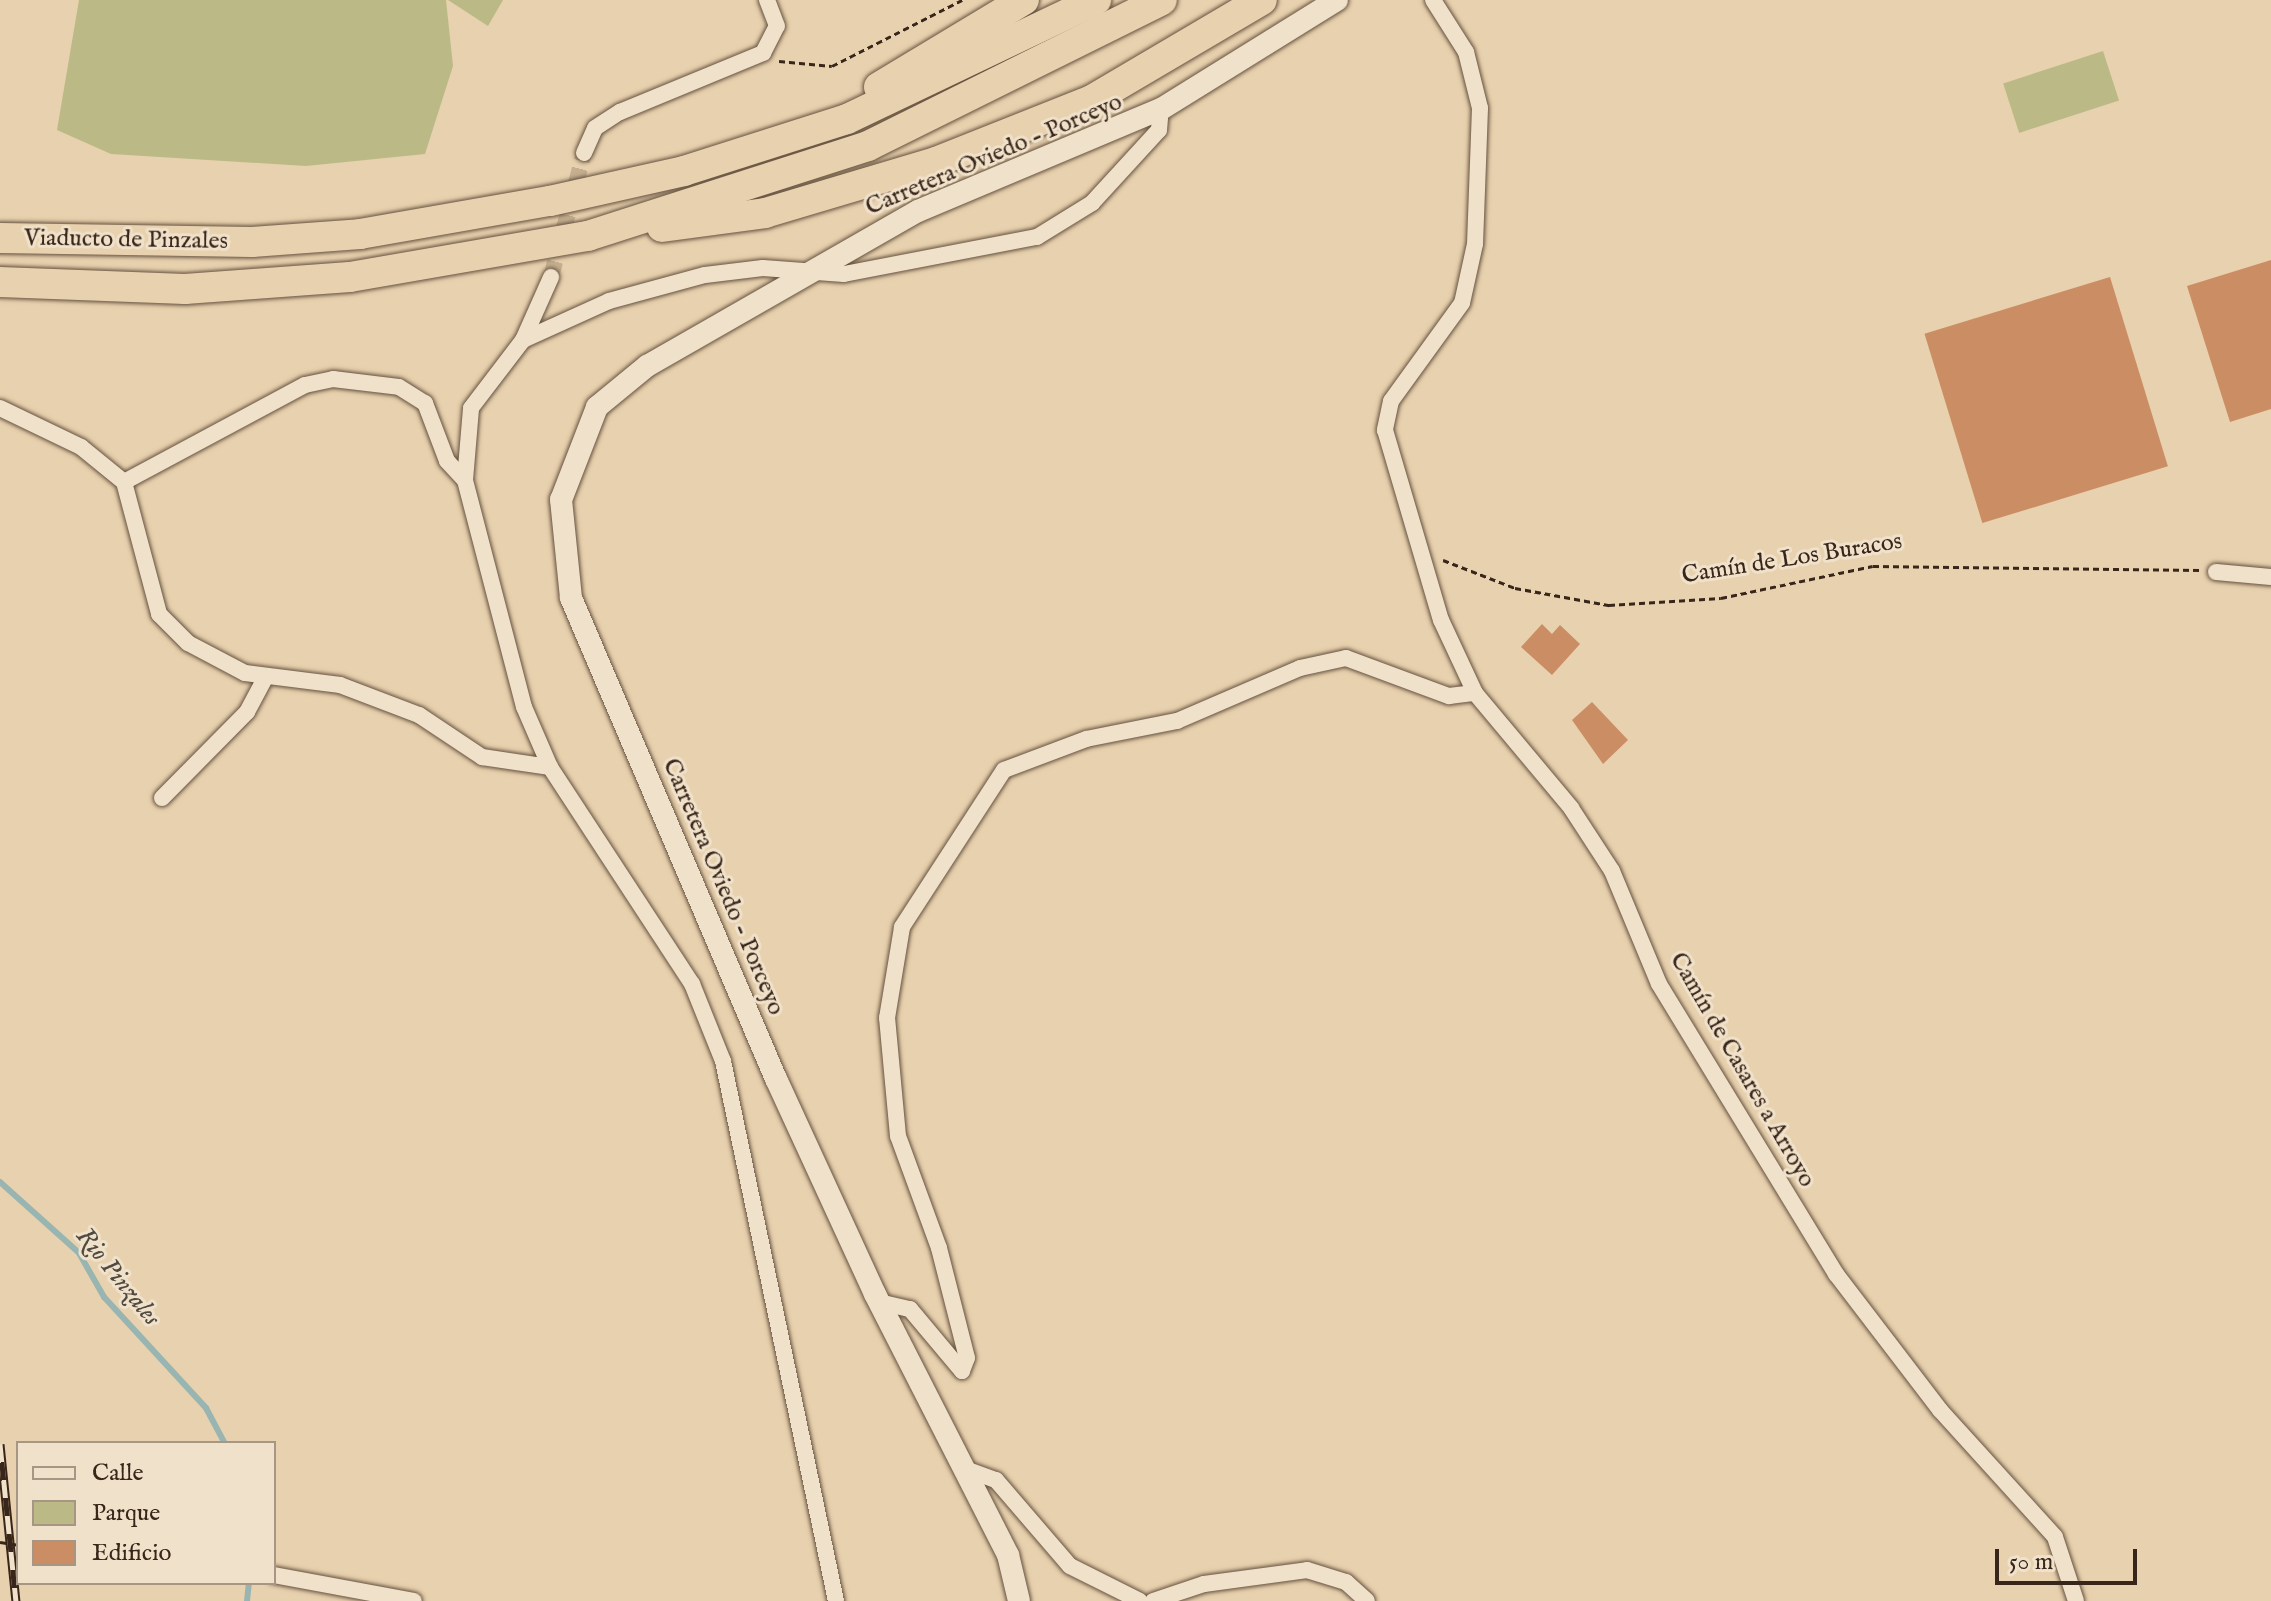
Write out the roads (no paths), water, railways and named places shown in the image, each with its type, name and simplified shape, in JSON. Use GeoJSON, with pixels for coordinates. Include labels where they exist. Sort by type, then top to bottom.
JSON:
{"type":"FeatureCollection","features":[{"type":"Feature","properties":{"kind":"highway"},"geometry":{"type":"LineString","coordinates":[[684,171],[874,90],[1024,0]]}},
{"type":"Feature","properties":{"kind":"highway"},"geometry":{"type":"LineString","coordinates":[[684,171],[847,119],[1096,0]]}},
{"type":"Feature","properties":{"kind":"highway"},"geometry":{"type":"LineString","coordinates":[[588,236],[868,146],[1162,0]]}},
{"type":"Feature","properties":{"kind":"highway"},"geometry":{"type":"LineString","coordinates":[[588,236],[765,213],[936,162],[1092,100],[1262,0]]}},
{"type":"Feature","properties":{"kind":"highway","name":"Viaducto de Pinzales"},"geometry":{"type":"LineString","coordinates":[[0,238],[252,242],[419,224],[684,171]]}},
{"type":"Feature","properties":{"kind":"highway","name":"Viaducto de Pinzales"},"geometry":{"type":"LineString","coordinates":[[0,282],[246,285],[350,277],[588,236]]}},
{"type":"Feature","properties":{"kind":"main road","name":"Carretera Oviedo - Porceyo"},"geometry":{"type":"LineString","coordinates":[[1019,1601],[1008,1555],[968,1470],[879,1302],[571,598],[561,538],[561,500],[597,407],[647,366],[918,211],[1161,109],[1337,0]]}},
{"type":"Feature","properties":{"kind":"street"},"geometry":{"type":"LineString","coordinates":[[584,153],[595,128],[620,112],[763,53],[777,26],[767,0]]}},
{"type":"Feature","properties":{"kind":"street","name":"Camín de Casares a Arroyo"},"geometry":{"type":"LineString","coordinates":[[1433,0],[1466,52],[1480,108],[1480,160],[1462,303],[1391,401],[1385,430],[1423,561],[1475,693],[1571,808],[1612,871],[1659,984],[1836,1274],[1940,1410],[2055,1537],[2076,1601]]}},
{"type":"Feature","properties":{"kind":"street","name":"Carretera Oviedo - Porceyo"},"geometry":{"type":"LineString","coordinates":[[808,274],[1013,243],[1064,225],[1159,130],[1161,109]]}},
{"type":"Feature","properties":{"kind":"street"},"geometry":{"type":"LineString","coordinates":[[523,340],[582,311],[705,275],[763,268],[808,274]]}},
{"type":"Feature","properties":{"kind":"street"},"geometry":{"type":"LineString","coordinates":[[551,277],[523,340],[471,408],[465,480],[524,707],[550,767],[710,1017],[836,1601]]}},
{"type":"Feature","properties":{"kind":"street"},"geometry":{"type":"LineString","coordinates":[[124,482],[305,385],[333,379],[399,387],[425,403],[447,461],[465,480]]}},
{"type":"Feature","properties":{"kind":"street"},"geometry":{"type":"LineString","coordinates":[[0,408],[81,447],[124,482],[159,614],[188,643],[265,678],[340,685],[419,715],[482,757],[550,767]]}},
{"type":"Feature","properties":{"kind":"street"},"geometry":{"type":"LineString","coordinates":[[2216,572],[2271,577]]}},
{"type":"Feature","properties":{"kind":"street"},"geometry":{"type":"LineString","coordinates":[[879,1302],[910,1309],[962,1371],[967,1358],[939,1248],[898,1136],[887,1018],[902,927],[1004,770],[1086,739],[1177,721],[1300,668],[1346,658],[1449,696],[1475,693]]}},
{"type":"Feature","properties":{"kind":"street"},"geometry":{"type":"LineString","coordinates":[[162,798],[247,712],[265,678]]}},
{"type":"Feature","properties":{"kind":"street"},"geometry":{"type":"LineString","coordinates":[[968,1470],[996,1480],[1070,1566],[1140,1601]]}},
{"type":"Feature","properties":{"kind":"street"},"geometry":{"type":"LineString","coordinates":[[1153,1601],[1204,1584],[1307,1570],[1346,1582],[1367,1601]]}},
{"type":"Feature","properties":{"kind":"street"},"geometry":{"type":"LineString","coordinates":[[276,1575],[414,1601]]}},
{"type":"Feature","properties":{"kind":"waterway","name":"Rio Pinzales"},"geometry":{"type":"LineString","coordinates":[[0,1182],[79,1253],[104,1297],[206,1408],[224,1441]]}},
{"type":"Feature","properties":{"kind":"waterway","name":"Rio Pinzales"},"geometry":{"type":"LineString","coordinates":[[247,1601],[249,1585]]}},
{"type":"Feature","properties":{"kind":"tunnel"},"geometry":{"type":"LineString","coordinates":[[551,277],[584,153]]}},
{"type":"Feature","properties":{"kind":"railway"},"geometry":{"type":"LineString","coordinates":[[0,1444],[16,1601]]}}]}
